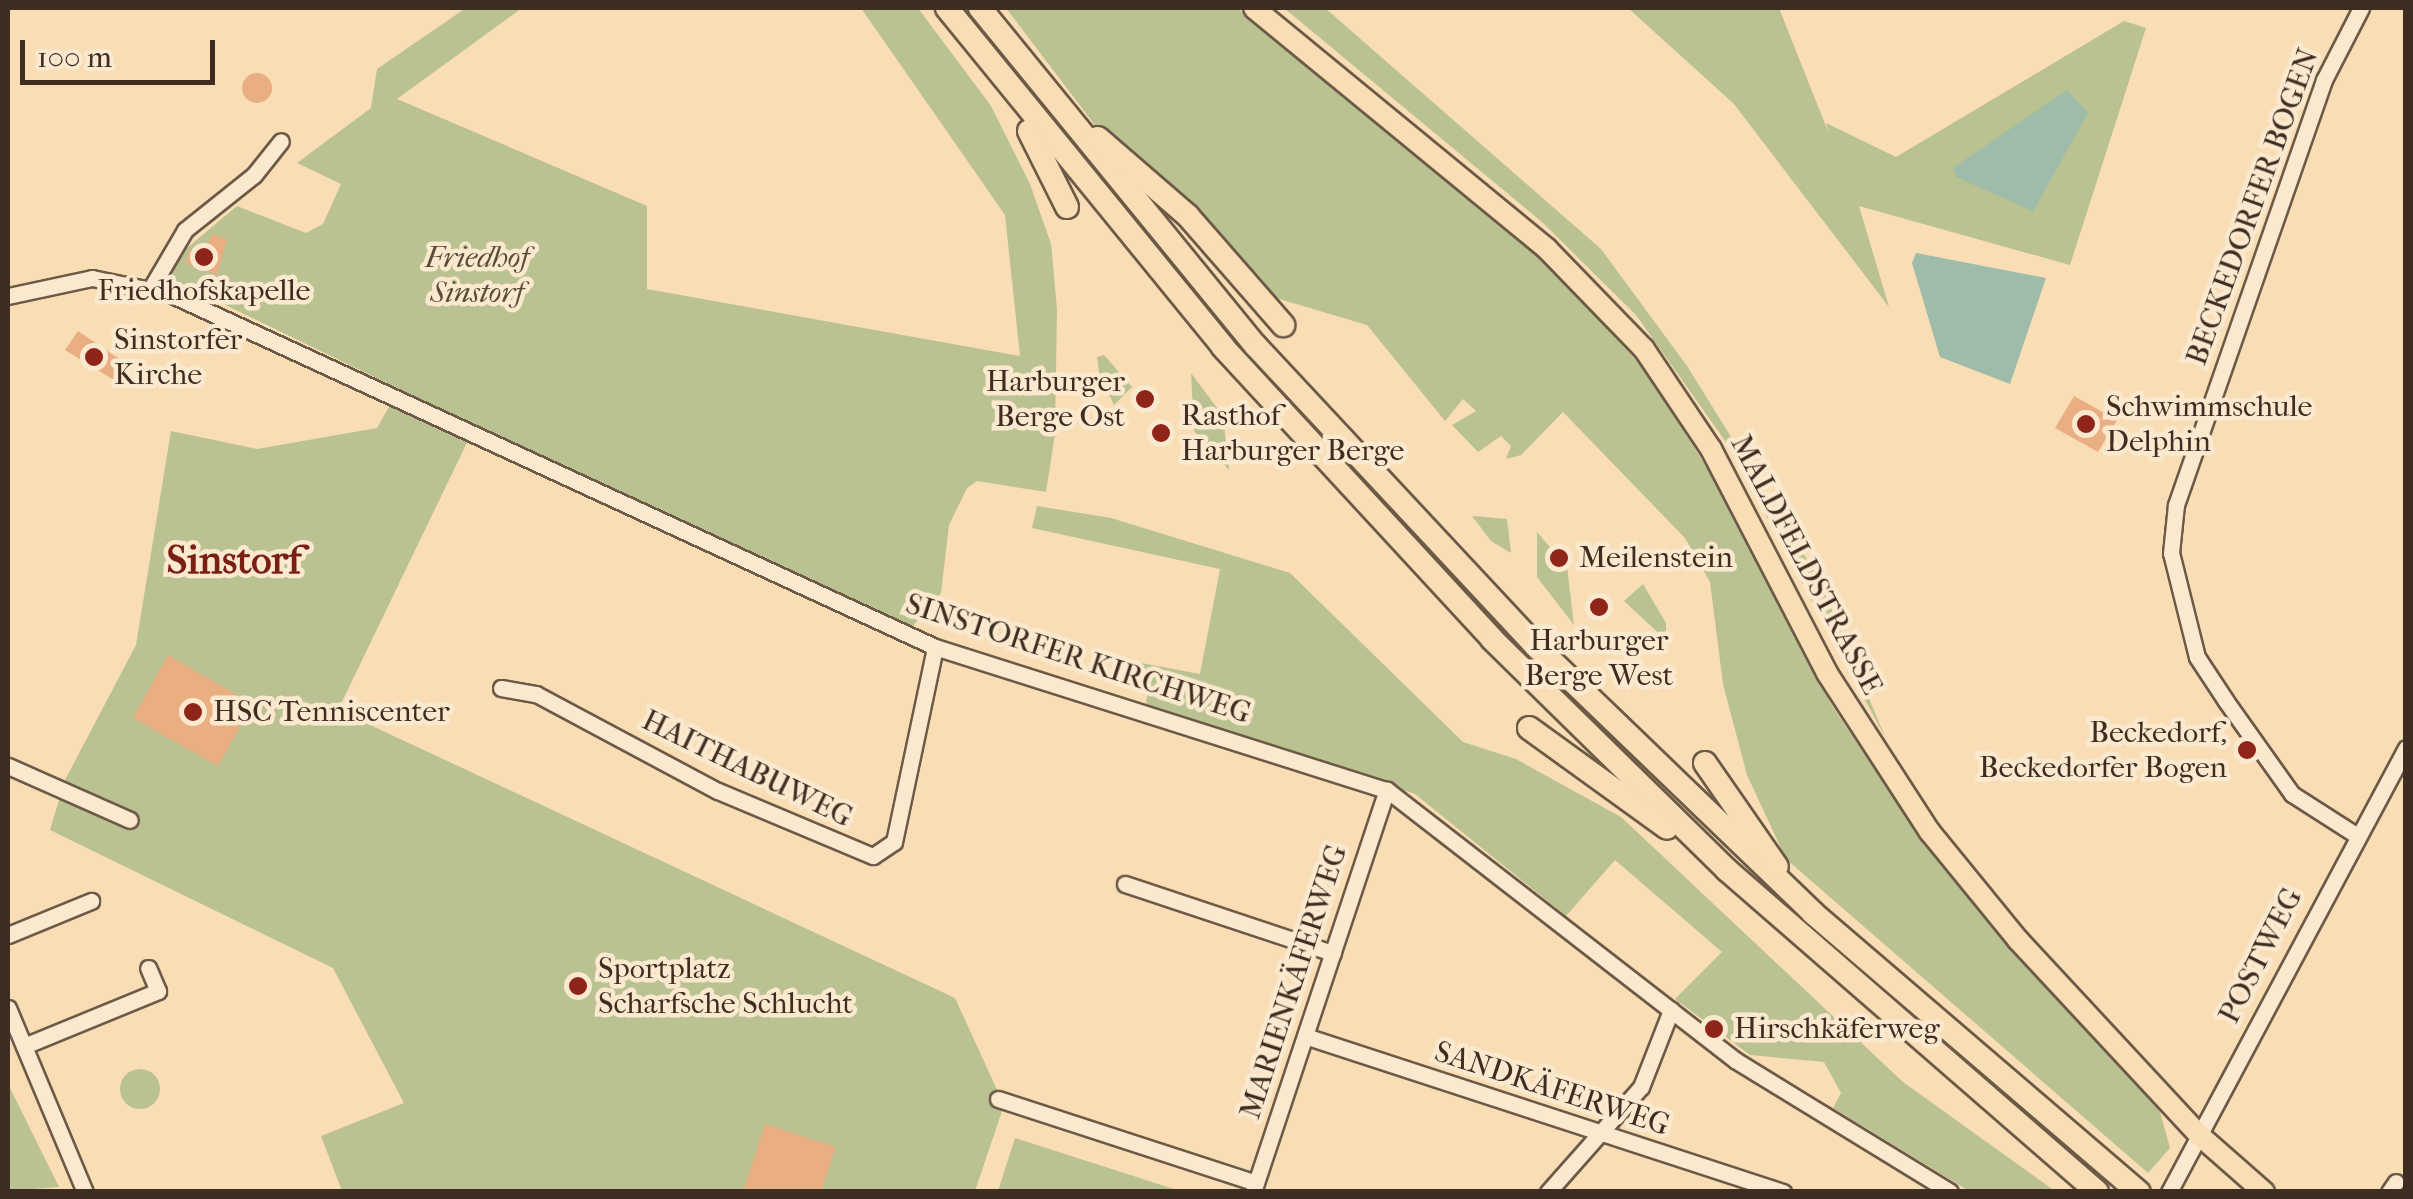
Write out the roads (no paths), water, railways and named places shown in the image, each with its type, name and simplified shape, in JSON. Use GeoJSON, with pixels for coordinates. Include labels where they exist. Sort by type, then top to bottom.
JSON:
{"type":"FeatureCollection","features":[{"type":"Feature","properties":{"kind":"highway"},"geometry":{"type":"LineString","coordinates":[[947,8],[998,75],[1348,488],[1727,870],[2097,1192]]}},
{"type":"Feature","properties":{"kind":"highway"},"geometry":{"type":"LineString","coordinates":[[980,8],[1042,89],[1404,509],[1812,914],[2139,1192]]}},
{"type":"Feature","properties":{"kind":"highway"},"geometry":{"type":"LineString","coordinates":[[998,75],[1067,207]]}},
{"type":"Feature","properties":{"kind":"highway"},"geometry":{"type":"LineString","coordinates":[[1042,89],[1188,216],[1283,325]]}},
{"type":"Feature","properties":{"kind":"highway"},"geometry":{"type":"LineString","coordinates":[[1529,728],[1727,870]]}},
{"type":"Feature","properties":{"kind":"highway"},"geometry":{"type":"LineString","coordinates":[[1705,763],[1812,914]]}},
{"type":"Feature","properties":{"kind":"main road","name":"MALDFELDSTRASSE"},"geometry":{"type":"LineString","coordinates":[[1254,8],[1547,250],[1644,349],[1710,449],[1827,673],[1930,832],[2018,940],[2198,1134],[2264,1192]]}},
{"type":"Feature","properties":{"kind":"street","name":"BECKEDORFER BOGEN"},"geometry":{"type":"LineString","coordinates":[[2356,835],[2292,794],[2226,701],[2198,657],[2171,572],[2176,505],[2329,66],[2362,8]]}},
{"type":"Feature","properties":{"kind":"street"},"geometry":{"type":"LineString","coordinates":[[150,288],[185,230],[254,176],[281,140]]}},
{"type":"Feature","properties":{"kind":"street","name":"SINSTORFER KIRCHWEG"},"geometry":{"type":"LineString","coordinates":[[8,296],[92,278],[150,288],[238,321],[935,647],[1387,790],[1754,1074],[1950,1192]]}},
{"type":"Feature","properties":{"kind":"street","name":"HAITHABUWEG"},"geometry":{"type":"LineString","coordinates":[[502,688],[536,694],[732,798],[873,856],[896,837],[935,647]]}},
{"type":"Feature","properties":{"kind":"street","name":"POSTWEG"},"geometry":{"type":"LineString","coordinates":[[2169,1192],[2356,835],[2406,748]]}},
{"type":"Feature","properties":{"kind":"street"},"geometry":{"type":"LineString","coordinates":[[8,766],[130,820]]}},
{"type":"Feature","properties":{"kind":"street","name":"MARIENKÄFERWEG"},"geometry":{"type":"LineString","coordinates":[[1254,1188],[1387,790]]}},
{"type":"Feature","properties":{"kind":"street"},"geometry":{"type":"LineString","coordinates":[[1125,884],[1334,953]]}},
{"type":"Feature","properties":{"kind":"street"},"geometry":{"type":"LineString","coordinates":[[8,935],[91,902]]}},
{"type":"Feature","properties":{"kind":"street"},"geometry":{"type":"LineString","coordinates":[[24,1046],[158,991],[148,968]]}},
{"type":"Feature","properties":{"kind":"street"},"geometry":{"type":"LineString","coordinates":[[8,1008],[84,1192]]}},
{"type":"Feature","properties":{"kind":"street"},"geometry":{"type":"LineString","coordinates":[[1548,1192],[1594,1132],[1640,1086],[1671,1010]]}},
{"type":"Feature","properties":{"kind":"street","name":"SANDKÄFERWEG"},"geometry":{"type":"LineString","coordinates":[[1306,1036],[1783,1192]]}},
{"type":"Feature","properties":{"kind":"street"},"geometry":{"type":"LineString","coordinates":[[998,1099],[1254,1188]]}},
{"type":"Feature","properties":{"kind":"place","name":"Friedhofskapelle"},"geometry":{"type":"Point","coordinates":[204,257]}},
{"type":"Feature","properties":{"kind":"place","name":"Sinstorfer Kirche"},"geometry":{"type":"Point","coordinates":[94,357]}},
{"type":"Feature","properties":{"kind":"place","name":"Harburger Berge Ost"},"geometry":{"type":"Point","coordinates":[1145,399]}},
{"type":"Feature","properties":{"kind":"place","name":"Schwimmschule Delphin"},"geometry":{"type":"Point","coordinates":[2086,424]}},
{"type":"Feature","properties":{"kind":"place","name":"Rasthof Harburger Berge"},"geometry":{"type":"Point","coordinates":[1161,433]}},
{"type":"Feature","properties":{"kind":"place","name":"Meilenstein"},"geometry":{"type":"Point","coordinates":[1559,558]}},
{"type":"Feature","properties":{"kind":"place","name":"Harburger Berge West"},"geometry":{"type":"Point","coordinates":[1599,607]}},
{"type":"Feature","properties":{"kind":"place","name":"HSC Tenniscenter"},"geometry":{"type":"Point","coordinates":[193,712]}},
{"type":"Feature","properties":{"kind":"place","name":"Beckedorf, Beckedorfer Bogen"},"geometry":{"type":"Point","coordinates":[2247,750]}},
{"type":"Feature","properties":{"kind":"place","name":"Sportplatz Scharfsche Schlucht"},"geometry":{"type":"Point","coordinates":[578,986]}},
{"type":"Feature","properties":{"kind":"place","name":"Hirschkäferweg"},"geometry":{"type":"Point","coordinates":[1714,1029]}},
{"type":"Feature","properties":{"kind":"district","name":"Sinstorf"},"geometry":{"type":"Point","coordinates":[234,560]}},
{"type":"Feature","properties":{"kind":"park label","name":"Friedhof Sinstorf"},"geometry":{"type":"Point","coordinates":[477,275]}}]}
